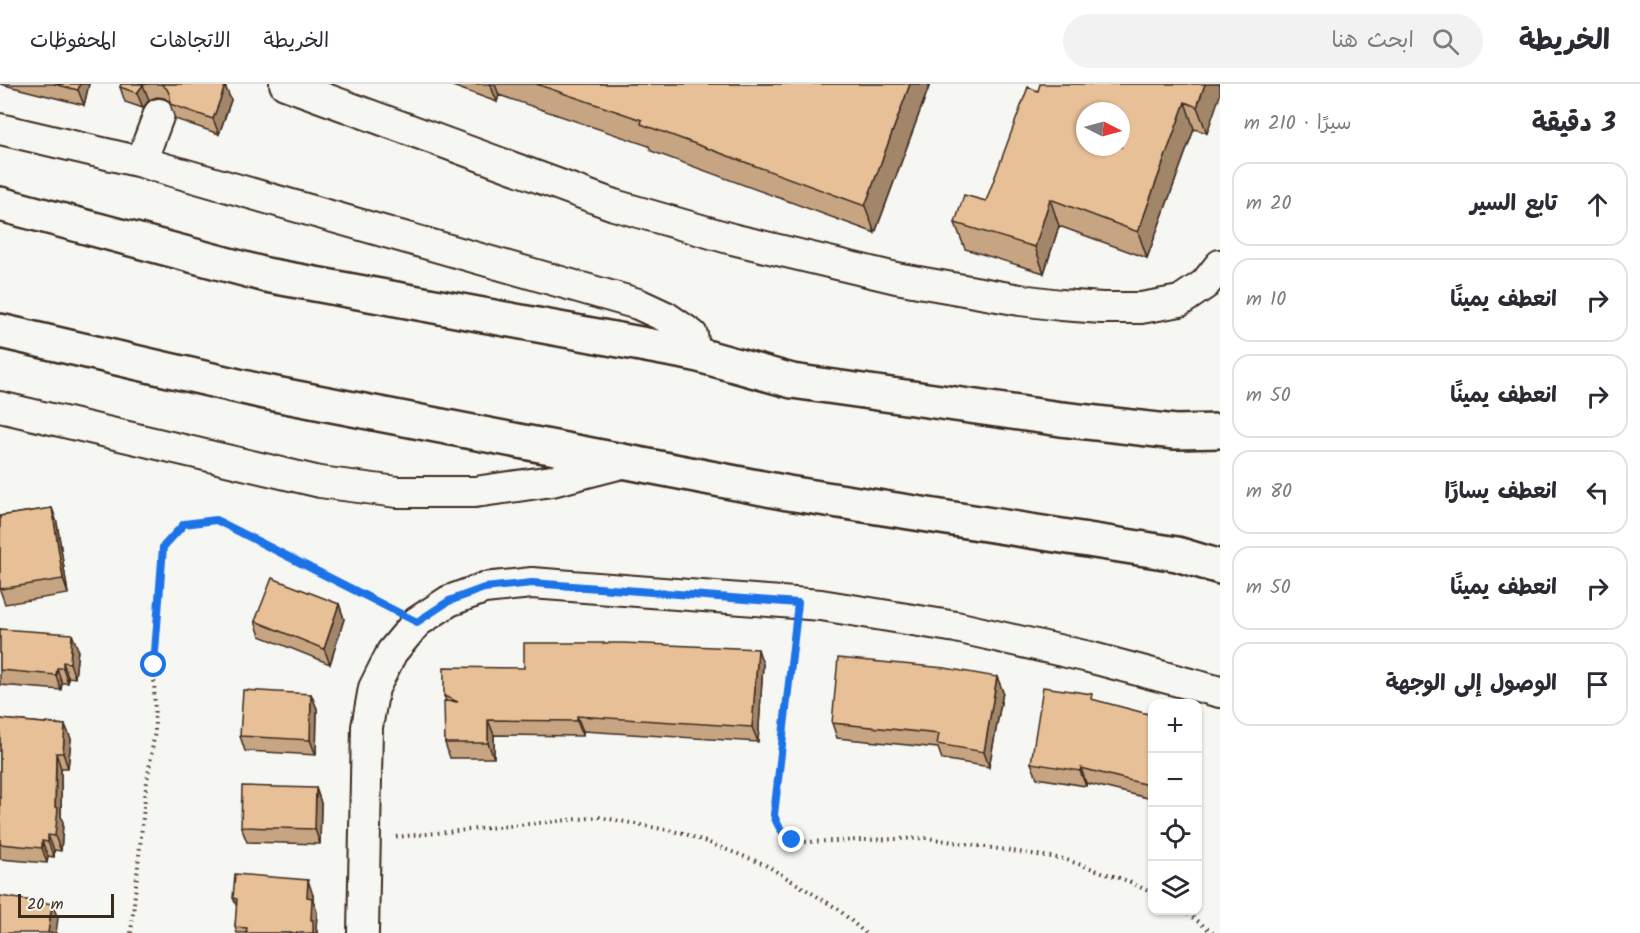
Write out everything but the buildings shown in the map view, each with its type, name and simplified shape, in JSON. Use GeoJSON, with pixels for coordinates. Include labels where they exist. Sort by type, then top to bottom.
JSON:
{"type":"FeatureCollection","features":[{"type":"Feature","properties":{"kind":"street"},"geometry":{"type":"LineString","coordinates":[[285,84],[614,205],[732,239],[896,278],[1020,300],[1061,305],[1141,308],[1179,301],[1205,284],[1220,265]]}},
{"type":"Feature","properties":{"kind":"street"},"geometry":{"type":"LineString","coordinates":[[141,162],[159,114]]}},
{"type":"Feature","properties":{"kind":"street"},"geometry":{"type":"LineString","coordinates":[[0,129],[141,162],[638,304],[666,317],[692,335],[695,354]]}},
{"type":"Feature","properties":{"kind":"street"},"geometry":{"type":"LineString","coordinates":[[0,204],[266,275],[695,354],[792,381],[1060,419],[1175,432],[1220,431]]}},
{"type":"Feature","properties":{"kind":"street"},"geometry":{"type":"LineString","coordinates":[[0,331],[260,391],[626,462],[788,493],[1177,554],[1220,567]]}},
{"type":"Feature","properties":{"kind":"street"},"geometry":{"type":"LineString","coordinates":[[0,407],[320,482],[397,492],[475,492],[552,481],[626,462]]}},
{"type":"Feature","properties":{"kind":"street"},"geometry":{"type":"LineString","coordinates":[[363,933],[367,727],[374,688],[392,652],[417,622],[449,601],[484,588],[532,583],[821,605],[956,627],[1089,657],[1220,692]]}},
{"type":"Feature","properties":{"kind":"path"},"geometry":{"type":"LineString","coordinates":[[131,933],[146,788],[155,730],[154,665],[163,547],[184,524],[216,520],[417,622]]}},
{"type":"Feature","properties":{"kind":"path"},"geometry":{"type":"LineString","coordinates":[[798,603],[774,815],[783,834],[792,840],[802,842],[927,838],[1064,859],[1128,881],[1148,891]]}},
{"type":"Feature","properties":{"kind":"path"},"geometry":{"type":"LineString","coordinates":[[365,840],[599,817],[683,833],[764,864],[838,909],[866,933]]}},
{"type":"Feature","properties":{"kind":"path"},"geometry":{"type":"LineString","coordinates":[[1190,915],[1213,933]]}},
{"type":"Feature","properties":{"kind":"route"},"geometry":{"type":"LineString","coordinates":[[154,665],[163,547],[184,524],[216,520],[417,622],[449,601],[484,588],[532,583],[798,603],[774,815],[783,834],[792,840]]}}]}
